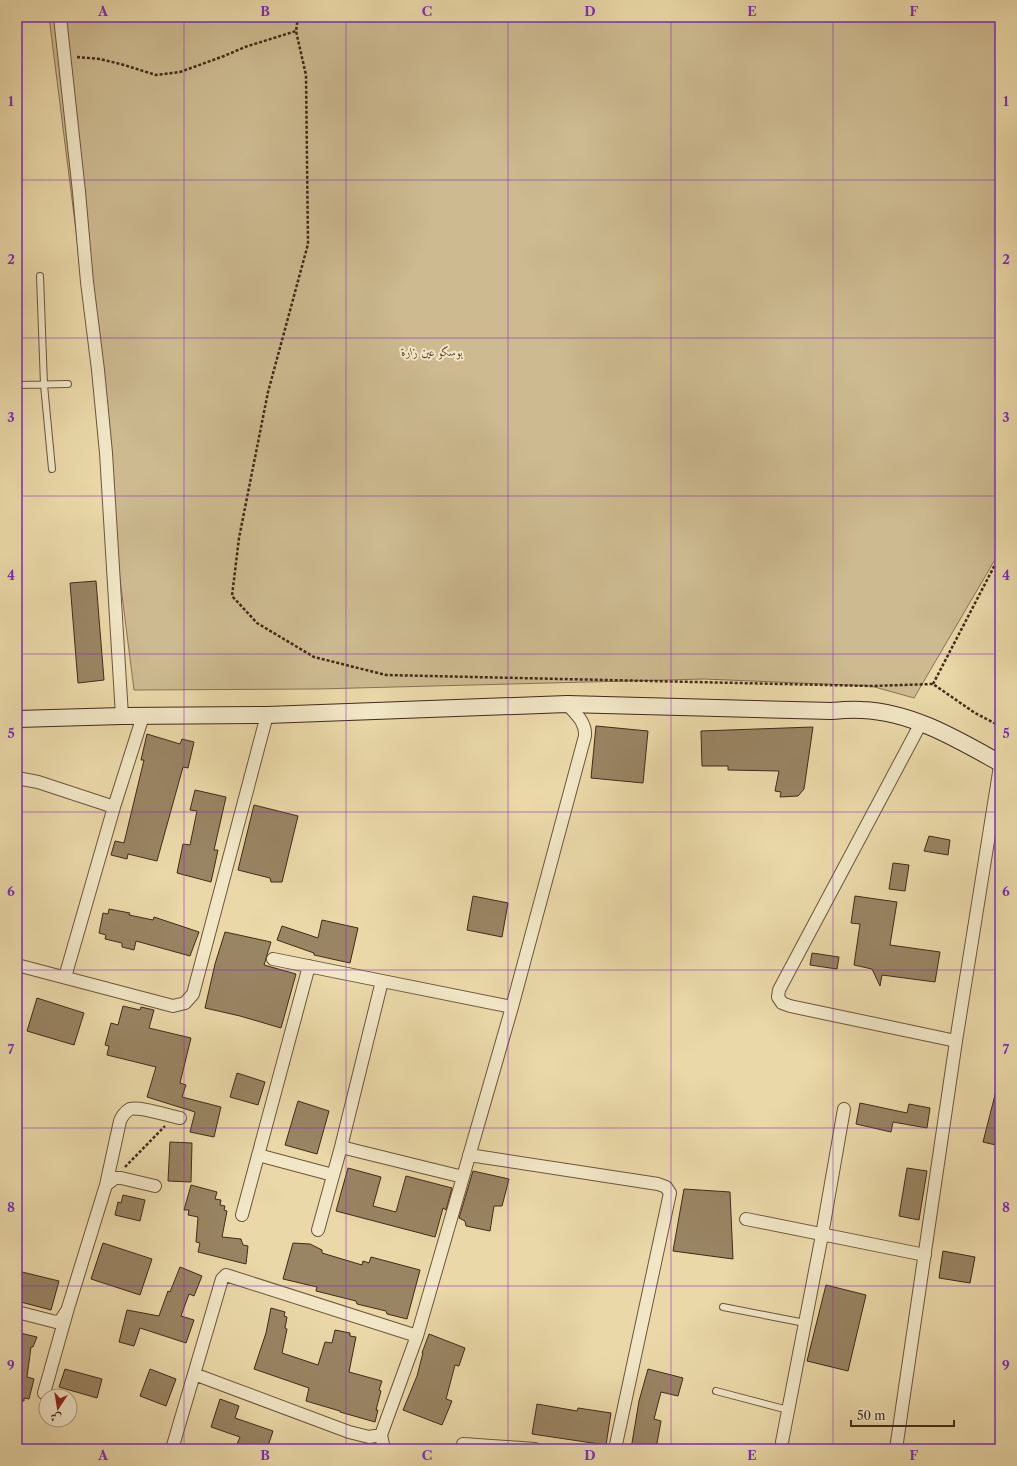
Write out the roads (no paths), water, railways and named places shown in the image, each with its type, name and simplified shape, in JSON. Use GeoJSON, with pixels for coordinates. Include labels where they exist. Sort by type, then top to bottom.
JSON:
{"type":"FeatureCollection","features":[{"type":"Feature","properties":{"kind":"main road"},"geometry":{"type":"LineString","coordinates":[[17,719],[122,716],[267,715],[567,704],[832,711],[863,710],[897,715],[921,723],[959,740],[1000,762]]}},
{"type":"Feature","properties":{"kind":"street"},"geometry":{"type":"LineString","coordinates":[[60,17],[106,453],[122,716]]}},
{"type":"Feature","properties":{"kind":"street"},"geometry":{"type":"LineString","coordinates":[[384,1449],[381,1435],[416,1336],[463,1177],[512,1007],[585,736],[586,729],[584,724],[567,704]]}},
{"type":"Feature","properties":{"kind":"street"},"geometry":{"type":"LineString","coordinates":[[17,965],[65,976],[173,1006],[185,1003],[193,994],[267,715]]}},
{"type":"Feature","properties":{"kind":"street"},"geometry":{"type":"LineString","coordinates":[[65,976],[114,807],[143,716]]}},
{"type":"Feature","properties":{"kind":"street"},"geometry":{"type":"LineString","coordinates":[[921,723],[779,990],[778,997],[782,1003],[790,1006],[956,1040]]}},
{"type":"Feature","properties":{"kind":"street"},"geometry":{"type":"LineString","coordinates":[[896,1449],[956,1040],[1000,766]]}},
{"type":"Feature","properties":{"kind":"street"},"geometry":{"type":"LineString","coordinates":[[17,778],[38,782],[114,807]]}},
{"type":"Feature","properties":{"kind":"street"},"geometry":{"type":"LineString","coordinates":[[273,959],[512,1007]]}},
{"type":"Feature","properties":{"kind":"street"},"geometry":{"type":"LineString","coordinates":[[242,1215],[309,966]]}},
{"type":"Feature","properties":{"kind":"street"},"geometry":{"type":"LineString","coordinates":[[318,1230],[341,1147],[382,981]]}},
{"type":"Feature","properties":{"kind":"street"},"geometry":{"type":"LineString","coordinates":[[45,1388],[68,1308],[110,1181],[120,1121],[125,1113],[131,1109],[139,1109],[177,1118]]}},
{"type":"Feature","properties":{"kind":"street"},"geometry":{"type":"LineString","coordinates":[[782,1442],[822,1235],[844,1109]]}},
{"type":"Feature","properties":{"kind":"street"},"geometry":{"type":"LineString","coordinates":[[341,1147],[463,1177]]}},
{"type":"Feature","properties":{"kind":"street"},"geometry":{"type":"LineString","coordinates":[[258,1154],[332,1175]]}},
{"type":"Feature","properties":{"kind":"street"},"geometry":{"type":"LineString","coordinates":[[469,1155],[658,1184],[666,1187],[670,1193],[616,1449]]}},
{"type":"Feature","properties":{"kind":"street"},"geometry":{"type":"LineString","coordinates":[[110,1181],[121,1178],[155,1186]]}},
{"type":"Feature","properties":{"kind":"street"},"geometry":{"type":"LineString","coordinates":[[746,1219],[925,1255]]}},
{"type":"Feature","properties":{"kind":"street"},"geometry":{"type":"LineString","coordinates":[[172,1449],[222,1279],[226,1275],[416,1336]]}},
{"type":"Feature","properties":{"kind":"street"},"geometry":{"type":"LineString","coordinates":[[17,1312],[56,1322],[61,1320],[68,1308]]}},
{"type":"Feature","properties":{"kind":"street"},"geometry":{"type":"LineString","coordinates":[[194,1374],[350,1432],[369,1437],[381,1435]]}},
{"type":"Feature","properties":{"kind":"street"},"geometry":{"type":"LineString","coordinates":[[463,1444],[535,1449]]}},
{"type":"Feature","properties":{"kind":"lane"},"geometry":{"type":"LineString","coordinates":[[40,276],[44,385],[52,469]]}},
{"type":"Feature","properties":{"kind":"lane"},"geometry":{"type":"LineString","coordinates":[[17,385],[68,384]]}},
{"type":"Feature","properties":{"kind":"lane"},"geometry":{"type":"LineString","coordinates":[[723,1307],[805,1323]]}},
{"type":"Feature","properties":{"kind":"lane"},"geometry":{"type":"LineString","coordinates":[[716,1391],[788,1410]]}},
{"type":"Feature","properties":{"kind":"park label","name":"بوسكو عين زارة"},"geometry":{"type":"Point","coordinates":[432,351]}}]}
